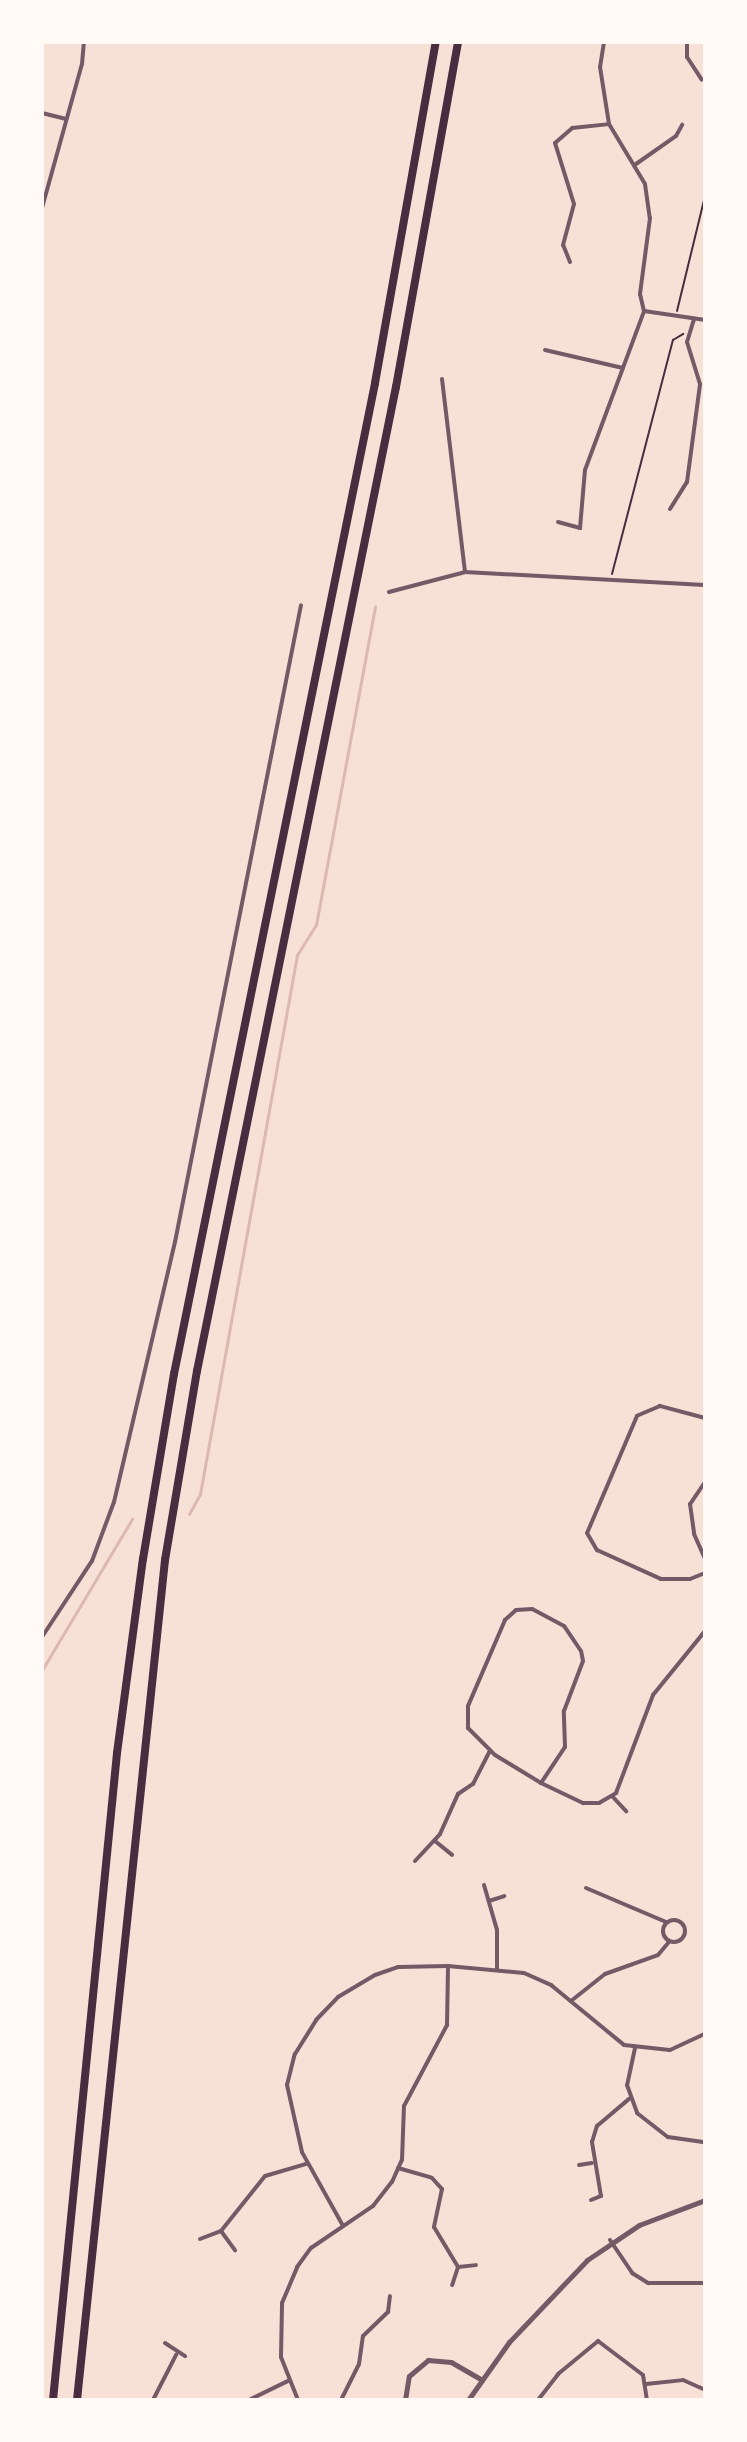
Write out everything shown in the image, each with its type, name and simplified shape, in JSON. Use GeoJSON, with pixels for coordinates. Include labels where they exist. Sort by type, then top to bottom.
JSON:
{"type":"FeatureCollection","features":[{"type":"Feature","properties":{"kind":"highway"},"geometry":{"type":"LineString","coordinates":[[53,2400],[117,1753],[143,1559],[174,1374],[375,383],[436,42]]}},
{"type":"Feature","properties":{"kind":"highway"},"geometry":{"type":"LineString","coordinates":[[77,2400],[165,1560],[200,1355],[396,387],[458,42]]}},
{"type":"Feature","properties":{"kind":"street"},"geometry":{"type":"LineString","coordinates":[[42,208],[84,42]]}},
{"type":"Feature","properties":{"kind":"street"},"geometry":{"type":"LineString","coordinates":[[558,522],[580,528],[585,470],[644,311],[640,294],[650,218],[636,164],[609,124],[600,67],[604,42]]}},
{"type":"Feature","properties":{"kind":"street"},"geometry":{"type":"LineString","coordinates":[[687,42],[687,57],[702,80]]}},
{"type":"Feature","properties":{"kind":"street"},"geometry":{"type":"LineString","coordinates":[[42,113],[66,119]]}},
{"type":"Feature","properties":{"kind":"street"},"geometry":{"type":"LineString","coordinates":[[570,262],[563,245],[574,204],[555,143],[572,128],[609,124]]}},
{"type":"Feature","properties":{"kind":"street"},"geometry":{"type":"LineString","coordinates":[[636,164],[676,136],[682,125]]}},
{"type":"Feature","properties":{"kind":"street"},"geometry":{"type":"LineString","coordinates":[[644,311],[705,320]]}},
{"type":"Feature","properties":{"kind":"street"},"geometry":{"type":"LineString","coordinates":[[670,509],[687,482],[700,384],[687,342],[694,319]]}},
{"type":"Feature","properties":{"kind":"street"},"geometry":{"type":"LineString","coordinates":[[545,350],[623,368]]}},
{"type":"Feature","properties":{"kind":"street"},"geometry":{"type":"LineString","coordinates":[[442,379],[465,572]]}},
{"type":"Feature","properties":{"kind":"street"},"geometry":{"type":"LineString","coordinates":[[389,592],[465,572],[705,585]]}},
{"type":"Feature","properties":{"kind":"street"},"geometry":{"type":"LineString","coordinates":[[42,1637],[92,1561],[114,1502],[175,1242],[301,605]]}},
{"type":"Feature","properties":{"kind":"street"},"geometry":{"type":"LineString","coordinates":[[705,1418],[660,1406],[637,1416],[587,1533],[597,1550],[661,1579],[690,1579],[705,1573]]}},
{"type":"Feature","properties":{"kind":"street"},"geometry":{"type":"LineString","coordinates":[[705,1482],[690,1504],[694,1534],[705,1559]]}},
{"type":"Feature","properties":{"kind":"street"},"geometry":{"type":"LineString","coordinates":[[541,1783],[565,1747],[564,1711],[583,1661],[564,1626],[532,1609],[516,1610],[505,1620],[468,1706],[468,1728],[490,1751],[541,1783],[583,1803],[612,1796]]}},
{"type":"Feature","properties":{"kind":"street"},"geometry":{"type":"LineString","coordinates":[[612,1796],[653,1695],[705,1631]]}},
{"type":"Feature","properties":{"kind":"street"},"geometry":{"type":"LineString","coordinates":[[415,1861],[435,1841],[458,1794],[473,1784],[490,1751]]}},
{"type":"Feature","properties":{"kind":"street"},"geometry":{"type":"LineString","coordinates":[[612,1796],[626,1811]]}},
{"type":"Feature","properties":{"kind":"street"},"geometry":{"type":"LineString","coordinates":[[435,1841],[452,1855]]}},
{"type":"Feature","properties":{"kind":"street"},"geometry":{"type":"LineString","coordinates":[[484,1885],[498,1939],[497,1970]]}},
{"type":"Feature","properties":{"kind":"street"},"geometry":{"type":"LineString","coordinates":[[571,2002],[605,1974],[650,1960],[669,1942],[681,1940],[685,1928],[678,1920],[666,1922],[586,1888]]}},
{"type":"Feature","properties":{"kind":"street"},"geometry":{"type":"LineString","coordinates":[[489,1901],[504,1896]]}},
{"type":"Feature","properties":{"kind":"street"},"geometry":{"type":"LineString","coordinates":[[666,1922],[662,1932],[669,1942]]}},
{"type":"Feature","properties":{"kind":"street"},"geometry":{"type":"LineString","coordinates":[[298,2400],[288,2381],[279,2334],[286,2292],[311,2248],[342,2224],[373,2206],[398,2168],[404,2106],[447,2025],[448,1966]]}},
{"type":"Feature","properties":{"kind":"street"},"geometry":{"type":"LineString","coordinates":[[342,2224],[306,2164],[290,2118],[287,2085],[295,2054],[316,2020],[338,1997],[375,1975],[398,1967],[448,1966],[537,1977],[571,2002],[592,2024],[635,2048],[670,2050],[705,2034]]}},
{"type":"Feature","properties":{"kind":"street"},"geometry":{"type":"LineString","coordinates":[[591,2200],[601,2196],[593,2162],[597,2126],[629,2099],[635,2048]]}},
{"type":"Feature","properties":{"kind":"street"},"geometry":{"type":"LineString","coordinates":[[629,2099],[650,2126],[668,2137],[705,2142]]}},
{"type":"Feature","properties":{"kind":"street"},"geometry":{"type":"LineString","coordinates":[[579,2165],[593,2162]]}},
{"type":"Feature","properties":{"kind":"street"},"geometry":{"type":"LineString","coordinates":[[200,2239],[221,2231],[265,2176],[306,2164]]}},
{"type":"Feature","properties":{"kind":"street"},"geometry":{"type":"LineString","coordinates":[[398,2168],[432,2178],[442,2189],[434,2227],[458,2267],[452,2285]]}},
{"type":"Feature","properties":{"kind":"street"},"geometry":{"type":"LineString","coordinates":[[468,2400],[543,2302],[610,2240],[705,2200]]}},
{"type":"Feature","properties":{"kind":"street"},"geometry":{"type":"LineString","coordinates":[[221,2231],[235,2250]]}},
{"type":"Feature","properties":{"kind":"street"},"geometry":{"type":"LineString","coordinates":[[610,2240],[632,2273],[648,2283],[705,2283]]}},
{"type":"Feature","properties":{"kind":"street"},"geometry":{"type":"LineString","coordinates":[[458,2267],[476,2265]]}},
{"type":"Feature","properties":{"kind":"street"},"geometry":{"type":"LineString","coordinates":[[341,2400],[359,2364],[363,2336],[388,2312],[390,2296]]}},
{"type":"Feature","properties":{"kind":"street"},"geometry":{"type":"LineString","coordinates":[[538,2400],[558,2374],[598,2341],[633,2365],[645,2385],[647,2400]]}},
{"type":"Feature","properties":{"kind":"street"},"geometry":{"type":"LineString","coordinates":[[165,2343],[176,2355],[185,2356]]}},
{"type":"Feature","properties":{"kind":"street"},"geometry":{"type":"LineString","coordinates":[[153,2400],[176,2355]]}},
{"type":"Feature","properties":{"kind":"street"},"geometry":{"type":"LineString","coordinates":[[405,2400],[409,2376],[428,2360],[451,2362],[482,2380]]}},
{"type":"Feature","properties":{"kind":"street"},"geometry":{"type":"LineString","coordinates":[[645,2385],[683,2380],[705,2390]]}},
{"type":"Feature","properties":{"kind":"street"},"geometry":{"type":"LineString","coordinates":[[249,2400],[254,2393],[288,2381]]}},
{"type":"Feature","properties":{"kind":"path"},"geometry":{"type":"LineString","coordinates":[[676,316],[705,196]]}},
{"type":"Feature","properties":{"kind":"path"},"geometry":{"type":"LineString","coordinates":[[611,580],[673,340],[691,329]]}},
{"type":"Feature","properties":{"kind":"waterway"},"geometry":{"type":"LineString","coordinates":[[189,1514],[200,1494],[297,955],[316,925],[375,606]]}},
{"type":"Feature","properties":{"kind":"waterway"},"geometry":{"type":"LineString","coordinates":[[42,1670],[132,1519]]}}]}
